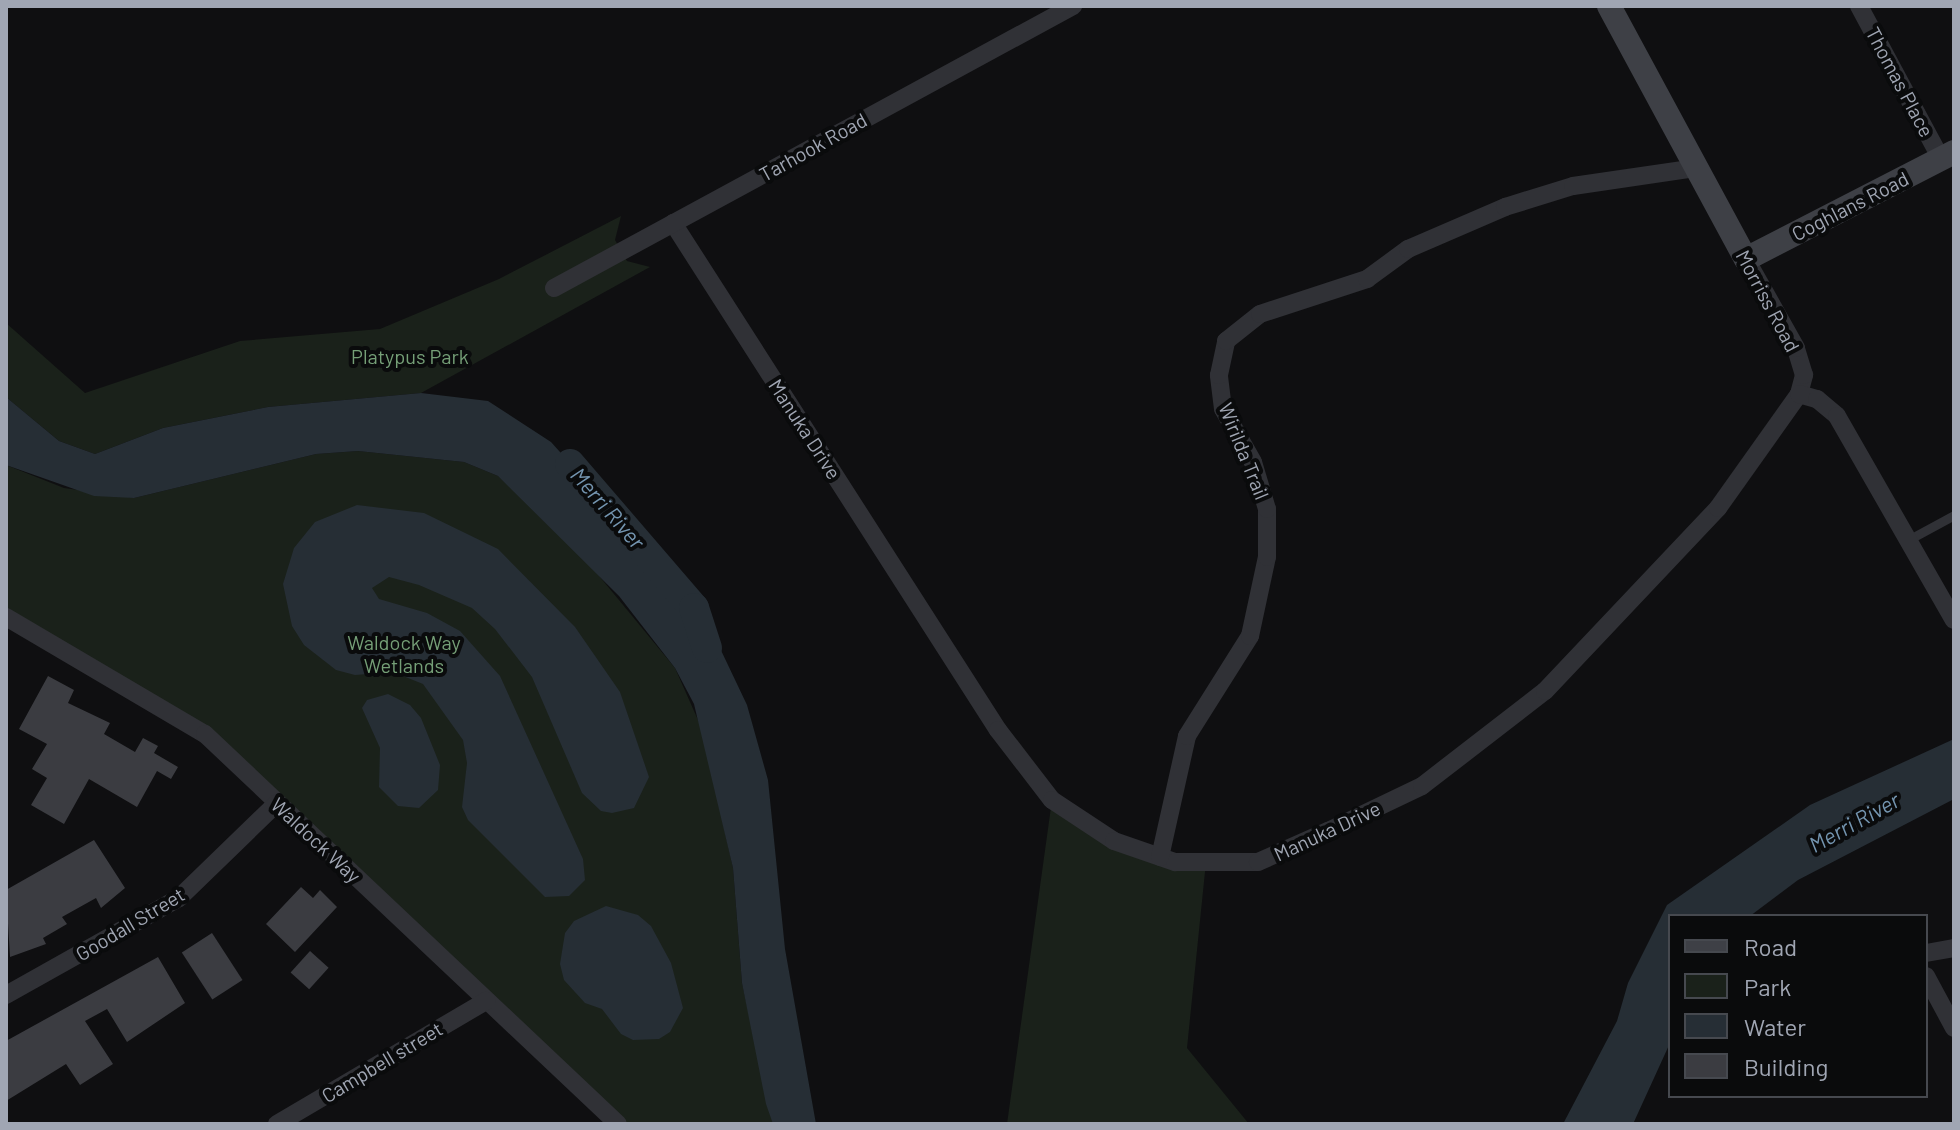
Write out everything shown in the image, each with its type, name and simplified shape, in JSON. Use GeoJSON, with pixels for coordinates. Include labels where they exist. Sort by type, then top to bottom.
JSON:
{"type":"FeatureCollection","features":[{"type":"Feature","properties":{"kind":"street","name":"Tarhook Road"},"geometry":{"type":"LineString","coordinates":[[554,288],[1073,6]]}},
{"type":"Feature","properties":{"kind":"street","name":"Morriss Road"},"geometry":{"type":"LineString","coordinates":[[1609,6],[1796,348],[1804,375],[1799,394]]}},
{"type":"Feature","properties":{"kind":"street","name":"Thomas Place"},"geometry":{"type":"LineString","coordinates":[[1859,6],[1948,156]]}},
{"type":"Feature","properties":{"kind":"street","name":"Coghlans Road"},"geometry":{"type":"LineString","coordinates":[[1746,259],[1948,156]]}},
{"type":"Feature","properties":{"kind":"street","name":"Wirilda Trail"},"geometry":{"type":"LineString","coordinates":[[1160,857],[1187,736],[1250,636],[1267,557],[1267,509],[1256,474],[1223,409],[1219,375],[1226,341],[1260,314],[1367,279],[1408,249],[1505,207],[1573,186],[1697,168]]}},
{"type":"Feature","properties":{"kind":"street","name":"Manuka Drive"},"geometry":{"type":"LineString","coordinates":[[673,223],[998,730],[1052,800],[1114,841],[1175,862],[1258,862],[1422,786],[1545,691],[1718,508],[1799,394]]}},
{"type":"Feature","properties":{"kind":"street"},"geometry":{"type":"LineString","coordinates":[[1799,394],[1817,399],[1837,416],[1954,620]]}},
{"type":"Feature","properties":{"kind":"street","name":"Waldock Way"},"geometry":{"type":"LineString","coordinates":[[6,617],[205,734],[486,1001],[599,1101],[618,1124]]}},
{"type":"Feature","properties":{"kind":"street","name":"Goodall Street"},"geometry":{"type":"LineString","coordinates":[[6,995],[179,898],[277,803]]}},
{"type":"Feature","properties":{"kind":"street"},"geometry":{"type":"LineString","coordinates":[[1928,953],[1954,948]]}},
{"type":"Feature","properties":{"kind":"street"},"geometry":{"type":"LineString","coordinates":[[1928,980],[1954,1028]]}},
{"type":"Feature","properties":{"kind":"street","name":"Campbell street"},"geometry":{"type":"LineString","coordinates":[[277,1124],[486,1001]]}},
{"type":"Feature","properties":{"kind":"lane"},"geometry":{"type":"LineString","coordinates":[[1908,540],[1954,515]]}},
{"type":"Feature","properties":{"kind":"green space","name":"Platypus Park"},"geometry":{"type":"Polygon","coordinates":[[[621,216],[615,240],[627,261],[650,267],[421,393],[268,407],[163,428],[95,454],[59,441],[6,397],[6,323],[85,393],[240,341],[380,329],[499,279],[621,216]]]}},
{"type":"Feature","properties":{"kind":"green space","name":"Waldock Way Wetlands"},"geometry":{"type":"Polygon","coordinates":[[[358,451],[464,462],[498,476],[581,554],[675,668],[702,729],[733,868],[742,983],[773,1124],[618,1124],[205,734],[6,617],[6,465],[64,488],[134,498],[316,454],[358,451]]]}},
{"type":"Feature","properties":{"kind":"green space"},"geometry":{"type":"Polygon","coordinates":[[[1052,800],[1114,841],[1206,862],[1187,1048],[1249,1124],[1007,1124],[1052,800]]]}},
{"type":"Feature","properties":{"kind":"water"},"geometry":{"type":"Polygon","coordinates":[[[421,393],[488,401],[551,442],[665,569],[718,644],[747,705],[768,780],[785,949],[816,1124],[773,1124],[766,1104],[742,983],[733,868],[694,704],[675,668],[619,596],[498,476],[464,462],[358,451],[316,454],[134,498],[94,496],[6,465],[6,397],[59,441],[95,454],[163,428],[268,407],[421,393]]]}},
{"type":"Feature","properties":{"kind":"water"},"geometry":{"type":"Polygon","coordinates":[[[357,505],[424,513],[498,549],[575,627],[620,692],[649,777],[634,808],[612,813],[601,811],[582,793],[532,677],[495,629],[472,608],[419,585],[389,577],[372,588],[379,599],[427,613],[460,631],[500,676],[583,859],[585,880],[569,896],[545,897],[468,820],[462,807],[467,763],[463,740],[423,684],[393,672],[355,675],[336,670],[304,645],[292,626],[283,584],[294,548],[315,522],[357,505]]]}},
{"type":"Feature","properties":{"kind":"water"},"geometry":{"type":"Polygon","coordinates":[[[388,694],[410,705],[421,718],[440,765],[438,790],[419,808],[398,806],[379,787],[380,748],[362,708],[367,700],[388,694]]]}},
{"type":"Feature","properties":{"kind":"water"},"geometry":{"type":"Polygon","coordinates":[[[1954,739],[1954,799],[1798,880],[1753,914],[1668,914],[1668,1047],[1633,1124],[1563,1124],[1617,1021],[1628,983],[1667,905],[1810,805],[1954,739]]]}},
{"type":"Feature","properties":{"kind":"water"},"geometry":{"type":"Polygon","coordinates":[[[606,906],[638,915],[651,926],[671,963],[683,1008],[670,1032],[659,1039],[633,1040],[621,1034],[602,1009],[585,1003],[564,980],[560,964],[565,933],[574,921],[606,906]]]}},
{"type":"Feature","properties":{"kind":"building"},"geometry":{"type":"Polygon","coordinates":[[[48,676],[74,690],[68,703],[110,723],[104,734],[135,752],[143,738],[158,746],[154,753],[178,767],[171,779],[157,771],[137,807],[89,779],[64,824],[31,805],[47,778],[32,769],[47,744],[19,729],[48,676]]]}},
{"type":"Feature","properties":{"kind":"building"},"geometry":{"type":"Polygon","coordinates":[[[94,840],[125,888],[101,908],[96,898],[62,917],[67,924],[43,938],[46,944],[10,957],[6,890],[94,840]]]}},
{"type":"Feature","properties":{"kind":"building"},"geometry":{"type":"Polygon","coordinates":[[[301,887],[313,898],[320,890],[337,907],[295,952],[266,924],[301,887]]]}},
{"type":"Feature","properties":{"kind":"building"},"geometry":{"type":"Polygon","coordinates":[[[212,933],[242,980],[212,1000],[182,953],[212,933]]]}},
{"type":"Feature","properties":{"kind":"building"},"geometry":{"type":"Polygon","coordinates":[[[310,951],[329,968],[309,989],[291,973],[310,951]]]}},
{"type":"Feature","properties":{"kind":"building"},"geometry":{"type":"Polygon","coordinates":[[[158,957],[185,1003],[127,1042],[107,1009],[85,1021],[113,1064],[80,1085],[66,1064],[6,1101],[6,1041],[158,957]]]}},
{"type":"Feature","properties":{"kind":"waterway","name":"Merri River"},"geometry":{"type":"LineString","coordinates":[[570,464],[694,608],[707,648]]}}]}
